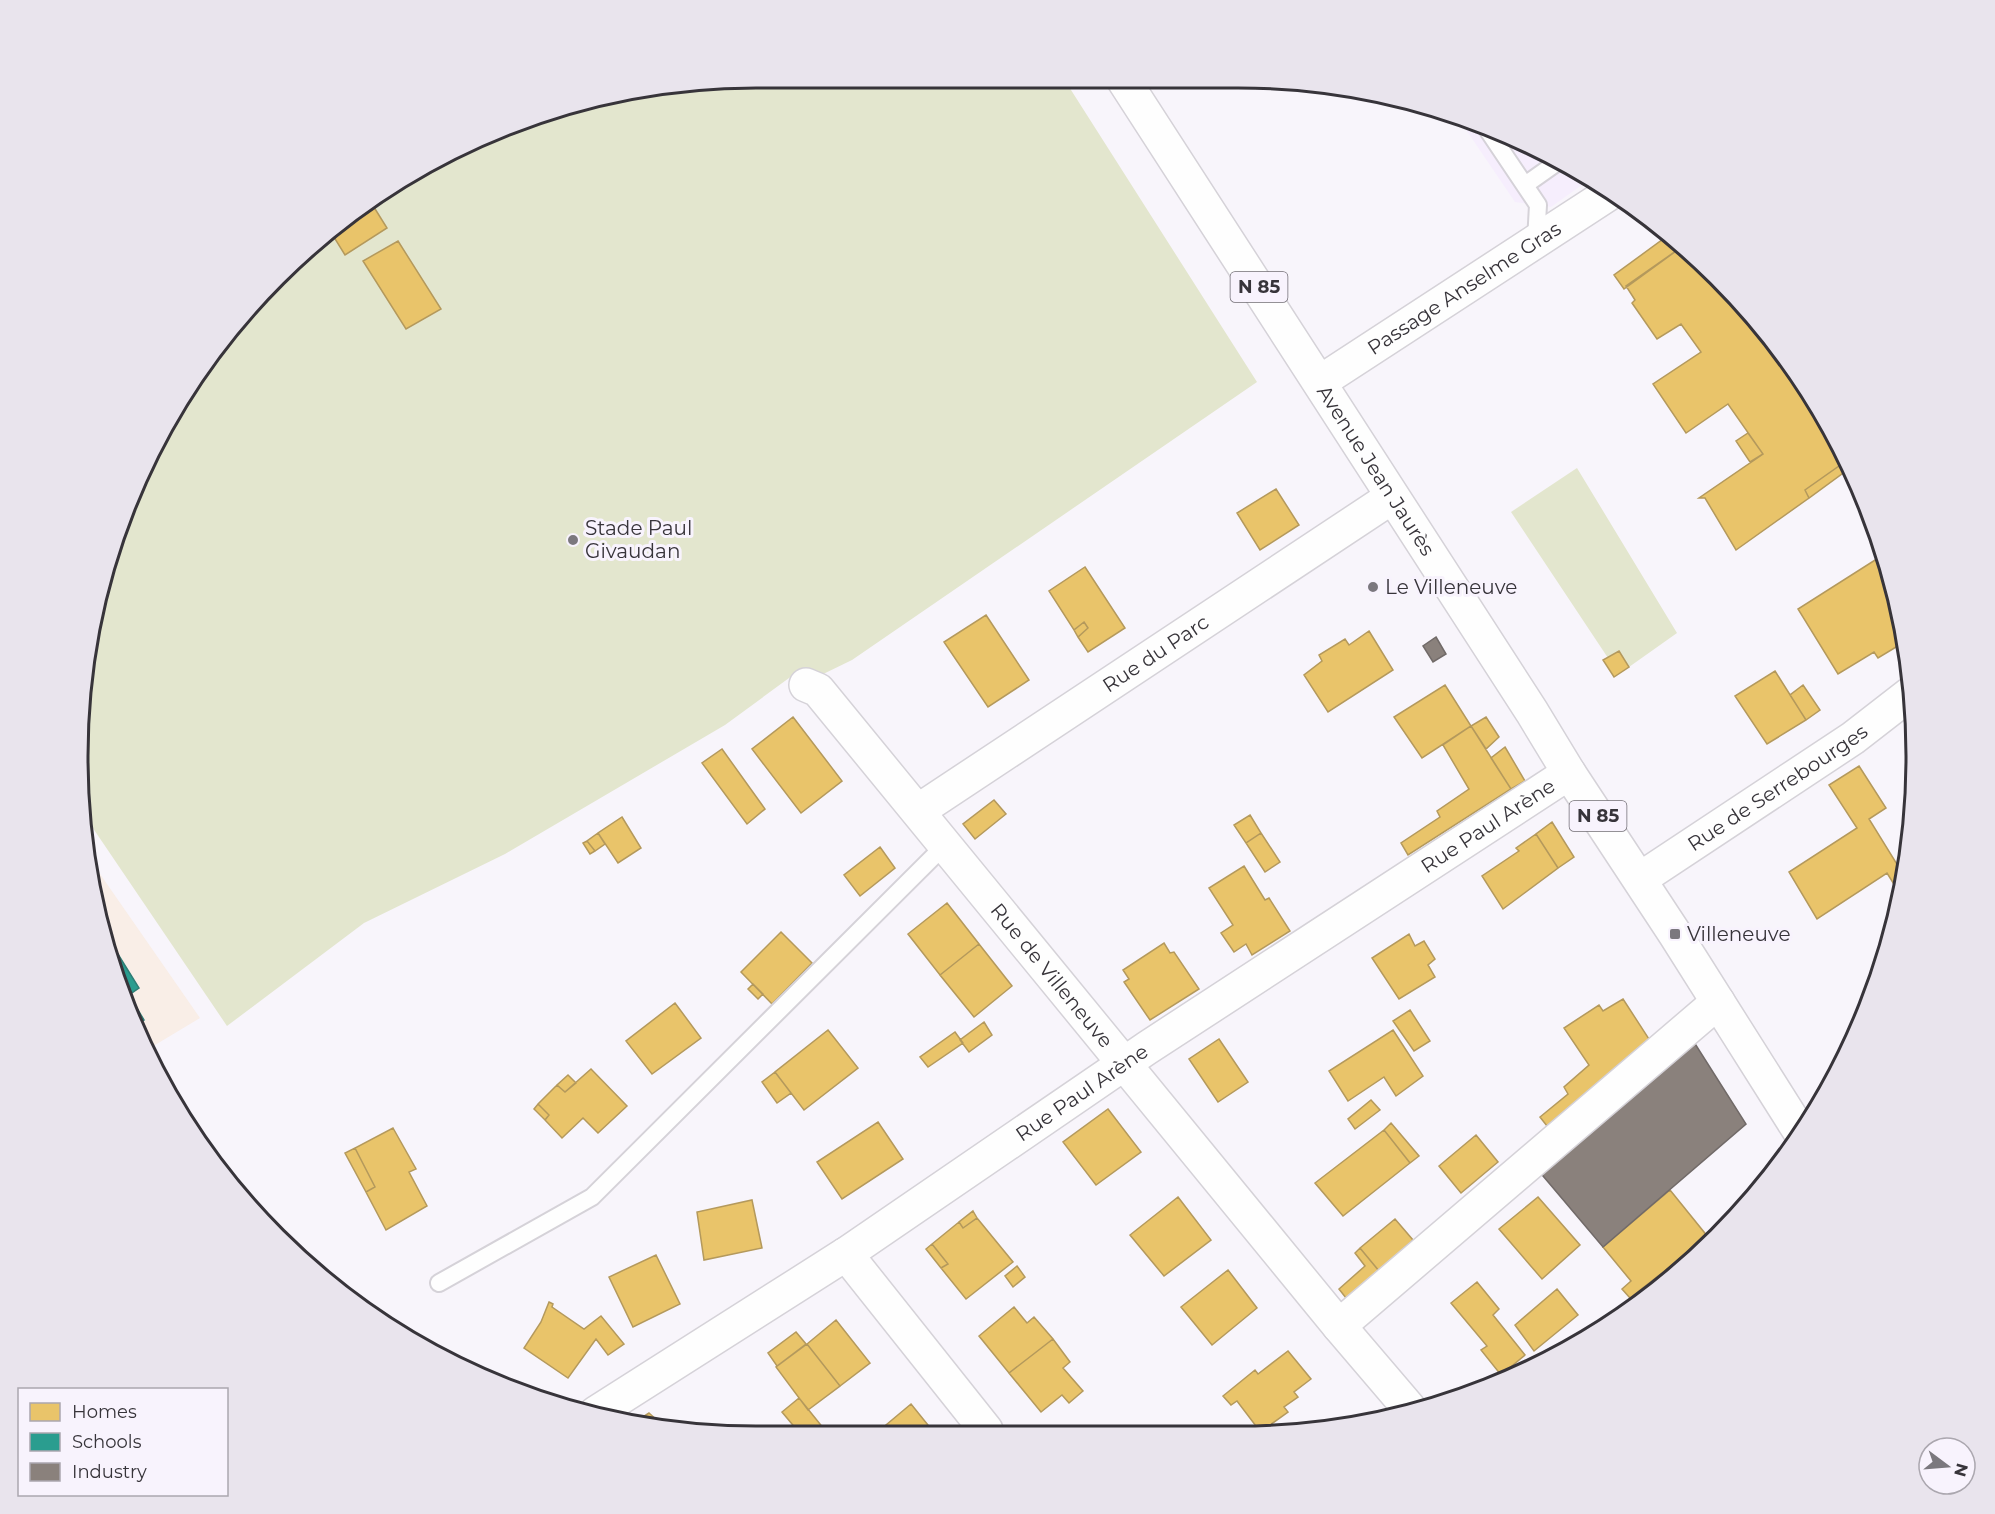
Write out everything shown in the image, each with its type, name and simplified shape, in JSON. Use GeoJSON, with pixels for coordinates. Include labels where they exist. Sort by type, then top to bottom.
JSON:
{"type":"FeatureCollection","features":[{"type":"Feature","properties":{"kind":"street","name":"Avenue Jean Jaurès"},"geometry":{"type":"LineString","coordinates":[[1129,88],[1320,382],[1569,773],[1640,879],[1796,1125]]}},
{"type":"Feature","properties":{"kind":"street","name":"Passage Anselme Gras"},"geometry":{"type":"LineString","coordinates":[[1320,382],[1603,197]]}},
{"type":"Feature","properties":{"kind":"street","name":"Rue du Parc"},"geometry":{"type":"LineString","coordinates":[[918,812],[1392,497]]}},
{"type":"Feature","properties":{"kind":"street","name":"Rue de Villeneuve"},"geometry":{"type":"LineString","coordinates":[[807,685],[818,690],[1339,1326],[1406,1404]]}},
{"type":"Feature","properties":{"kind":"street","name":"Rue de Serrebourges"},"geometry":{"type":"LineString","coordinates":[[1640,879],[1853,738],[1904,699]]}},
{"type":"Feature","properties":{"kind":"street","name":"Rue Paul Arène"},"geometry":{"type":"LineString","coordinates":[[604,1408],[846,1254],[1124,1063],[1569,773]]}},
{"type":"Feature","properties":{"kind":"street"},"geometry":{"type":"LineString","coordinates":[[1339,1326],[1718,1002]]}},
{"type":"Feature","properties":{"kind":"street"},"geometry":{"type":"LineString","coordinates":[[846,1254],[983,1426]]}},
{"type":"Feature","properties":{"kind":"lane"},"geometry":{"type":"LineString","coordinates":[[1493,139],[1538,205],[1536,242]]}},
{"type":"Feature","properties":{"kind":"lane"},"geometry":{"type":"LineString","coordinates":[[1524,185],[1551,166]]}},
{"type":"Feature","properties":{"kind":"lane"},"geometry":{"type":"LineString","coordinates":[[440,1283],[592,1197],[945,845]]}},
{"type":"Feature","properties":{"kind":"shaded area"},"geometry":{"type":"Polygon","coordinates":[[[1465,128],[1534,157],[1583,185],[1551,207],[1515,202],[1465,128]]]}},
{"type":"Feature","properties":{"kind":"shaded area"},"geometry":{"type":"Polygon","coordinates":[[[99,872],[200,1018],[154,1046],[124,972],[111,930],[99,872]]]}},
{"type":"Feature","properties":{"kind":"green space","name":"Stade Paul Givaudan"},"geometry":{"type":"Polygon","coordinates":[[[1070,88],[1257,382],[852,660],[815,678],[800,670],[725,725],[505,854],[364,923],[227,1026],[92,827],[88,757],[94,670],[101,627],[111,584],[139,501],[157,461],[201,386],[254,316],[316,254],[386,201],[423,178],[501,139],[584,111],[670,94],[713,90],[1070,88]]]}},
{"type":"Feature","properties":{"kind":"green space"},"geometry":{"type":"Polygon","coordinates":[[[1577,468],[1677,633],[1629,667],[1619,652],[1608,658],[1511,512],[1577,468]]]}},
{"type":"Feature","properties":{"kind":"building: Homes"},"geometry":{"type":"Polygon","coordinates":[[[375,209],[387,228],[345,255],[335,239],[375,209]]]}},
{"type":"Feature","properties":{"kind":"building: Homes"},"geometry":{"type":"Polygon","coordinates":[[[1662,240],[1676,251],[1624,289],[1614,275],[1662,240]]]}},
{"type":"Feature","properties":{"kind":"building: Homes"},"geometry":{"type":"Polygon","coordinates":[[[398,241],[441,309],[406,329],[363,261],[398,241]]]}},
{"type":"Feature","properties":{"kind":"building: Homes"},"geometry":{"type":"Polygon","coordinates":[[[1676,251],[1679,254],[1741,316],[1768,350],[1794,386],[1840,465],[1805,490],[1809,498],[1736,550],[1705,498],[1699,498],[1763,454],[1728,404],[1686,433],[1653,384],[1701,352],[1681,324],[1657,339],[1632,303],[1635,300],[1626,286],[1676,251]]]}},
{"type":"Feature","properties":{"kind":"building: Homes"},"geometry":{"type":"Polygon","coordinates":[[[1748,433],[1763,454],[1750,462],[1736,441],[1748,433]]]}},
{"type":"Feature","properties":{"kind":"building: Homes"},"geometry":{"type":"Polygon","coordinates":[[[1840,465],[1843,473],[1809,498],[1805,490],[1840,465]]]}},
{"type":"Feature","properties":{"kind":"building: Homes"},"geometry":{"type":"Polygon","coordinates":[[[1276,489],[1299,525],[1260,550],[1237,513],[1276,489]]]}},
{"type":"Feature","properties":{"kind":"building: Homes"},"geometry":{"type":"Polygon","coordinates":[[[1876,559],[1897,646],[1878,658],[1874,652],[1838,674],[1798,609],[1876,559]]]}},
{"type":"Feature","properties":{"kind":"building: Homes"},"geometry":{"type":"Polygon","coordinates":[[[1085,567],[1125,628],[1088,652],[1078,637],[1088,628],[1084,622],[1074,630],[1049,591],[1085,567]]]}},
{"type":"Feature","properties":{"kind":"building: Homes"},"geometry":{"type":"Polygon","coordinates":[[[986,615],[1029,680],[988,707],[944,642],[986,615]]]}},
{"type":"Feature","properties":{"kind":"building: Homes"},"geometry":{"type":"Polygon","coordinates":[[[1084,622],[1088,628],[1078,637],[1074,630],[1084,622]]]}},
{"type":"Feature","properties":{"kind":"building: Homes"},"geometry":{"type":"Polygon","coordinates":[[[1369,631],[1393,670],[1328,712],[1304,675],[1322,661],[1319,655],[1345,639],[1349,645],[1369,631]]]}},
{"type":"Feature","properties":{"kind":"building: Homes"},"geometry":{"type":"Polygon","coordinates":[[[1619,651],[1629,667],[1614,677],[1603,660],[1619,651]]]}},
{"type":"Feature","properties":{"kind":"building: Homes"},"geometry":{"type":"Polygon","coordinates":[[[1775,671],[1806,720],[1767,744],[1735,696],[1775,671]]]}},
{"type":"Feature","properties":{"kind":"building: Homes"},"geometry":{"type":"Polygon","coordinates":[[[1445,685],[1471,726],[1422,758],[1394,717],[1445,685]]]}},
{"type":"Feature","properties":{"kind":"building: Homes"},"geometry":{"type":"Polygon","coordinates":[[[1803,685],[1820,710],[1806,720],[1790,695],[1803,685]]]}},
{"type":"Feature","properties":{"kind":"building: Homes"},"geometry":{"type":"Polygon","coordinates":[[[793,717],[842,781],[801,813],[752,749],[793,717]]]}},
{"type":"Feature","properties":{"kind":"building: Homes"},"geometry":{"type":"Polygon","coordinates":[[[1486,717],[1499,737],[1486,749],[1471,726],[1486,717]]]}},
{"type":"Feature","properties":{"kind":"building: Homes"},"geometry":{"type":"Polygon","coordinates":[[[1471,726],[1511,789],[1408,855],[1401,843],[1440,817],[1437,811],[1469,789],[1443,745],[1471,726]]]}},
{"type":"Feature","properties":{"kind":"building: Homes"},"geometry":{"type":"Polygon","coordinates":[[[1505,747],[1525,781],[1511,789],[1491,758],[1505,747]]]}},
{"type":"Feature","properties":{"kind":"building: Homes"},"geometry":{"type":"Polygon","coordinates":[[[722,749],[765,809],[747,824],[702,763],[722,749]]]}},
{"type":"Feature","properties":{"kind":"building: Homes"},"geometry":{"type":"Polygon","coordinates":[[[1859,766],[1886,808],[1869,819],[1898,865],[1894,885],[1887,873],[1817,919],[1789,872],[1857,828],[1829,785],[1859,766]]]}},
{"type":"Feature","properties":{"kind":"building: Homes"},"geometry":{"type":"Polygon","coordinates":[[[994,800],[1006,814],[975,839],[963,824],[994,800]]]}},
{"type":"Feature","properties":{"kind":"building: Homes"},"geometry":{"type":"Polygon","coordinates":[[[1250,815],[1261,833],[1246,843],[1234,825],[1250,815]]]}},
{"type":"Feature","properties":{"kind":"building: Homes"},"geometry":{"type":"Polygon","coordinates":[[[622,817],[641,848],[618,863],[598,833],[622,817]]]}},
{"type":"Feature","properties":{"kind":"building: Homes"},"geometry":{"type":"Polygon","coordinates":[[[1552,822],[1574,857],[1558,868],[1536,834],[1552,822]]]}},
{"type":"Feature","properties":{"kind":"building: Homes"},"geometry":{"type":"Polygon","coordinates":[[[598,833],[605,844],[595,851],[587,841],[598,833]]]}},
{"type":"Feature","properties":{"kind":"building: Homes"},"geometry":{"type":"Polygon","coordinates":[[[1261,833],[1280,862],[1265,872],[1246,843],[1261,833]]]}},
{"type":"Feature","properties":{"kind":"building: Homes"},"geometry":{"type":"Polygon","coordinates":[[[1536,834],[1558,868],[1503,909],[1482,876],[1519,851],[1516,848],[1536,834]]]}},
{"type":"Feature","properties":{"kind":"building: Homes"},"geometry":{"type":"Polygon","coordinates":[[[587,841],[595,851],[590,854],[583,843],[587,841]]]}},
{"type":"Feature","properties":{"kind":"building: Homes"},"geometry":{"type":"Polygon","coordinates":[[[880,847],[895,868],[860,896],[844,875],[880,847]]]}},
{"type":"Feature","properties":{"kind":"building: Homes"},"geometry":{"type":"Polygon","coordinates":[[[1244,866],[1265,900],[1269,898],[1290,931],[1252,955],[1246,944],[1234,952],[1221,933],[1233,925],[1209,888],[1244,866]]]}},
{"type":"Feature","properties":{"kind":"building: Homes"},"geometry":{"type":"Polygon","coordinates":[[[947,903],[979,944],[940,975],[908,934],[947,903]]]}},
{"type":"Feature","properties":{"kind":"building: Homes"},"geometry":{"type":"Polygon","coordinates":[[[781,932],[812,963],[772,1004],[741,972],[781,932]]]}},
{"type":"Feature","properties":{"kind":"building: Homes"},"geometry":{"type":"Polygon","coordinates":[[[1409,934],[1415,946],[1424,941],[1435,959],[1428,965],[1435,977],[1399,999],[1372,958],[1409,934]]]}},
{"type":"Feature","properties":{"kind":"building: Homes"},"geometry":{"type":"Polygon","coordinates":[[[1164,943],[1170,953],[1174,952],[1199,989],[1150,1020],[1124,982],[1129,979],[1123,970],[1164,943]]]}},
{"type":"Feature","properties":{"kind":"building: Homes"},"geometry":{"type":"Polygon","coordinates":[[[979,944],[1012,986],[974,1017],[940,975],[979,944]]]}},
{"type":"Feature","properties":{"kind":"building: Homes"},"geometry":{"type":"Polygon","coordinates":[[[753,984],[763,994],[758,999],[748,989],[753,984]]]}},
{"type":"Feature","properties":{"kind":"building: Homes"},"geometry":{"type":"Polygon","coordinates":[[[1623,999],[1649,1039],[1547,1126],[1540,1117],[1568,1094],[1564,1087],[1589,1065],[1564,1028],[1599,1005],[1603,1011],[1623,999]]]}},
{"type":"Feature","properties":{"kind":"building: Homes"},"geometry":{"type":"Polygon","coordinates":[[[675,1003],[701,1038],[652,1074],[626,1041],[675,1003]]]}},
{"type":"Feature","properties":{"kind":"building: Homes"},"geometry":{"type":"Polygon","coordinates":[[[1410,1010],[1430,1041],[1414,1051],[1393,1021],[1410,1010]]]}},
{"type":"Feature","properties":{"kind":"building: Homes"},"geometry":{"type":"Polygon","coordinates":[[[984,1022],[992,1035],[969,1052],[960,1040],[984,1022]]]}},
{"type":"Feature","properties":{"kind":"building: Homes"},"geometry":{"type":"Polygon","coordinates":[[[828,1030],[858,1068],[804,1110],[775,1072],[828,1030]]]}},
{"type":"Feature","properties":{"kind":"building: Homes"},"geometry":{"type":"Polygon","coordinates":[[[1393,1030],[1423,1076],[1396,1096],[1384,1077],[1348,1101],[1329,1071],[1393,1030]]]}},
{"type":"Feature","properties":{"kind":"building: Homes"},"geometry":{"type":"Polygon","coordinates":[[[955,1032],[963,1043],[928,1067],[920,1057],[955,1032]]]}},
{"type":"Feature","properties":{"kind":"building: Homes"},"geometry":{"type":"Polygon","coordinates":[[[1219,1039],[1248,1082],[1218,1102],[1189,1059],[1219,1039]]]}},
{"type":"Feature","properties":{"kind":"building: Homes"},"geometry":{"type":"Polygon","coordinates":[[[591,1069],[627,1106],[598,1133],[583,1118],[562,1138],[545,1120],[549,1115],[538,1104],[557,1085],[565,1092],[591,1069]]]}},
{"type":"Feature","properties":{"kind":"building: Homes"},"geometry":{"type":"Polygon","coordinates":[[[775,1072],[791,1093],[777,1103],[762,1082],[775,1072]]]}},
{"type":"Feature","properties":{"kind":"building: Homes"},"geometry":{"type":"Polygon","coordinates":[[[568,1075],[576,1083],[565,1092],[557,1085],[568,1075]]]}},
{"type":"Feature","properties":{"kind":"building: Homes"},"geometry":{"type":"Polygon","coordinates":[[[1371,1100],[1380,1110],[1355,1129],[1348,1119],[1371,1100]]]}},
{"type":"Feature","properties":{"kind":"building: Homes"},"geometry":{"type":"Polygon","coordinates":[[[538,1104],[549,1115],[545,1120],[534,1109],[538,1104]]]}},
{"type":"Feature","properties":{"kind":"building: Homes"},"geometry":{"type":"Polygon","coordinates":[[[1108,1109],[1141,1152],[1096,1185],[1063,1142],[1108,1109]]]}},
{"type":"Feature","properties":{"kind":"building: Homes"},"geometry":{"type":"Polygon","coordinates":[[[878,1122],[903,1159],[842,1199],[817,1162],[878,1122]]]}},
{"type":"Feature","properties":{"kind":"building: Homes"},"geometry":{"type":"Polygon","coordinates":[[[1391,1123],[1419,1156],[1410,1163],[1384,1130],[1391,1123]]]}},
{"type":"Feature","properties":{"kind":"building: Homes"},"geometry":{"type":"Polygon","coordinates":[[[393,1128],[416,1169],[409,1172],[427,1206],[386,1230],[366,1192],[375,1187],[355,1148],[393,1128]]]}},
{"type":"Feature","properties":{"kind":"building: Homes"},"geometry":{"type":"Polygon","coordinates":[[[1384,1130],[1410,1163],[1343,1216],[1315,1183],[1384,1130]]]}},
{"type":"Feature","properties":{"kind":"building: Homes"},"geometry":{"type":"Polygon","coordinates":[[[1476,1135],[1498,1162],[1461,1193],[1439,1166],[1476,1135]]]}},
{"type":"Feature","properties":{"kind":"building: Homes"},"geometry":{"type":"Polygon","coordinates":[[[355,1148],[375,1187],[366,1192],[345,1153],[355,1148]]]}},
{"type":"Feature","properties":{"kind":"building: Homes"},"geometry":{"type":"Polygon","coordinates":[[[1670,1190],[1706,1235],[1681,1258],[1630,1298],[1622,1289],[1631,1281],[1603,1247],[1670,1190]]]}},
{"type":"Feature","properties":{"kind":"building: Homes"},"geometry":{"type":"Polygon","coordinates":[[[1178,1197],[1211,1240],[1164,1276],[1130,1235],[1178,1197]]]}},
{"type":"Feature","properties":{"kind":"building: Homes"},"geometry":{"type":"Polygon","coordinates":[[[1538,1197],[1580,1245],[1542,1279],[1499,1229],[1538,1197]]]}},
{"type":"Feature","properties":{"kind":"building: Homes"},"geometry":{"type":"Polygon","coordinates":[[[752,1200],[762,1248],[704,1260],[697,1212],[752,1200]]]}},
{"type":"Feature","properties":{"kind":"building: Homes"},"geometry":{"type":"Polygon","coordinates":[[[973,1211],[977,1218],[963,1228],[959,1222],[973,1211]]]}},
{"type":"Feature","properties":{"kind":"building: Homes"},"geometry":{"type":"Polygon","coordinates":[[[977,1218],[1013,1262],[966,1299],[941,1268],[948,1264],[932,1244],[959,1222],[963,1228],[977,1218]]]}},
{"type":"Feature","properties":{"kind":"building: Homes"},"geometry":{"type":"Polygon","coordinates":[[[1395,1219],[1413,1240],[1379,1271],[1360,1248],[1395,1219]]]}},
{"type":"Feature","properties":{"kind":"building: Homes"},"geometry":{"type":"Polygon","coordinates":[[[932,1244],[948,1264],[941,1268],[926,1249],[932,1244]]]}},
{"type":"Feature","properties":{"kind":"building: Homes"},"geometry":{"type":"Polygon","coordinates":[[[1360,1248],[1379,1271],[1346,1298],[1339,1289],[1365,1266],[1355,1253],[1360,1248]]]}},
{"type":"Feature","properties":{"kind":"building: Homes"},"geometry":{"type":"Polygon","coordinates":[[[656,1255],[680,1304],[633,1327],[609,1277],[656,1255]]]}},
{"type":"Feature","properties":{"kind":"building: Homes"},"geometry":{"type":"Polygon","coordinates":[[[1017,1266],[1025,1277],[1013,1287],[1005,1276],[1017,1266]]]}},
{"type":"Feature","properties":{"kind":"building: Homes"},"geometry":{"type":"Polygon","coordinates":[[[1228,1270],[1257,1308],[1212,1345],[1181,1307],[1228,1270]]]}},
{"type":"Feature","properties":{"kind":"building: Homes"},"geometry":{"type":"Polygon","coordinates":[[[1477,1282],[1499,1309],[1493,1315],[1525,1355],[1509,1368],[1499,1373],[1481,1350],[1487,1346],[1451,1303],[1477,1282]]]}},
{"type":"Feature","properties":{"kind":"building: Homes"},"geometry":{"type":"Polygon","coordinates":[[[1557,1289],[1578,1315],[1534,1351],[1515,1325],[1557,1289]]]}},
{"type":"Feature","properties":{"kind":"building: Homes"},"geometry":{"type":"Polygon","coordinates":[[[549,1302],[553,1304],[552,1307],[584,1329],[601,1316],[624,1344],[608,1355],[596,1339],[568,1378],[524,1348],[541,1322],[549,1302]]]}},
{"type":"Feature","properties":{"kind":"building: Homes"},"geometry":{"type":"Polygon","coordinates":[[[1014,1307],[1027,1323],[1034,1317],[1053,1339],[1009,1373],[979,1336],[1014,1307]]]}},
{"type":"Feature","properties":{"kind":"building: Homes"},"geometry":{"type":"Polygon","coordinates":[[[836,1320],[870,1363],[840,1386],[807,1344],[836,1320]]]}},
{"type":"Feature","properties":{"kind":"building: Homes"},"geometry":{"type":"Polygon","coordinates":[[[796,1332],[806,1344],[777,1366],[768,1353],[796,1332]]]}},
{"type":"Feature","properties":{"kind":"building: Homes"},"geometry":{"type":"Polygon","coordinates":[[[1053,1339],[1070,1362],[1063,1368],[1083,1391],[1069,1403],[1062,1395],[1041,1412],[1009,1373],[1053,1339]]]}},
{"type":"Feature","properties":{"kind":"building: Homes"},"geometry":{"type":"Polygon","coordinates":[[[807,1344],[840,1386],[808,1410],[776,1367],[807,1344]]]}},
{"type":"Feature","properties":{"kind":"building: Homes"},"geometry":{"type":"Polygon","coordinates":[[[1288,1351],[1311,1379],[1294,1392],[1298,1397],[1284,1407],[1288,1412],[1271,1425],[1255,1425],[1237,1401],[1231,1405],[1223,1396],[1255,1370],[1258,1374],[1288,1351]]]}},
{"type":"Feature","properties":{"kind":"building: Homes"},"geometry":{"type":"Polygon","coordinates":[[[799,1398],[822,1426],[794,1426],[782,1412],[799,1398]]]}},
{"type":"Feature","properties":{"kind":"building: Homes"},"geometry":{"type":"Polygon","coordinates":[[[911,1404],[929,1426],[885,1426],[911,1404]]]}},
{"type":"Feature","properties":{"kind":"building: Schools"},"geometry":{"type":"Polygon","coordinates":[[[119,956],[139,988],[132,993],[119,956]]]}},
{"type":"Feature","properties":{"kind":"building: Industry"},"geometry":{"type":"Polygon","coordinates":[[[1436,637],[1446,654],[1433,662],[1423,646],[1436,637]]]}},
{"type":"Feature","properties":{"kind":"building: Industry"},"geometry":{"type":"Polygon","coordinates":[[[1692,1039],[1746,1124],[1603,1247],[1538,1170],[1692,1039]]]}},
{"type":"Feature","properties":{"kind":"place","name":"Stade Paul Givaudan"},"geometry":{"type":"Point","coordinates":[573,540]}},
{"type":"Feature","properties":{"kind":"place","name":"Le Villeneuve"},"geometry":{"type":"Point","coordinates":[1373,587]}},
{"type":"Feature","properties":{"kind":"place","name":"Villeneuve"},"geometry":{"type":"Point","coordinates":[1675,934]}}]}
